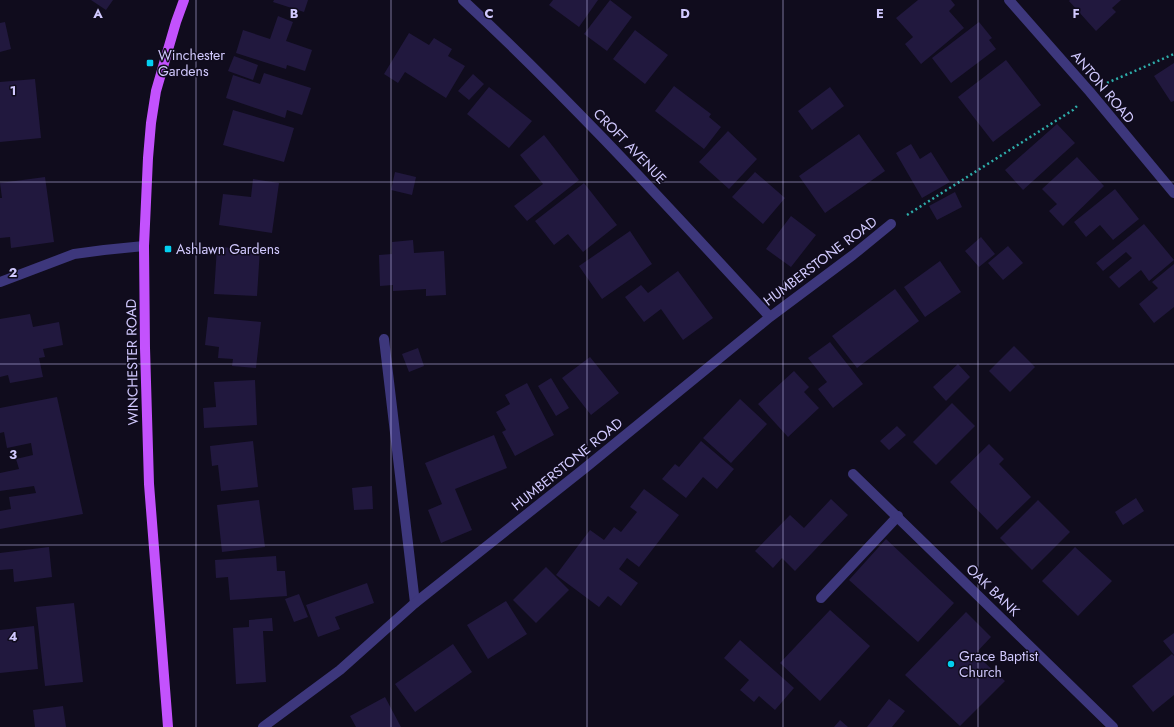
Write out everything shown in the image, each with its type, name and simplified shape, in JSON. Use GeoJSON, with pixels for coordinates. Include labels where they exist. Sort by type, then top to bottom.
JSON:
{"type":"FeatureCollection","features":[{"type":"Feature","properties":{"kind":"main road","name":"WINCHESTER ROAD"},"geometry":{"type":"LineString","coordinates":[[168,727],[149,484],[145,356],[144,246],[148,158],[156,91],[165,57],[184,0]]}},
{"type":"Feature","properties":{"kind":"street","name":"CROFT AVENUE"},"geometry":{"type":"LineString","coordinates":[[463,0],[505,39],[628,162],[770,317]]}},
{"type":"Feature","properties":{"kind":"street","name":"ANTON ROAD"},"geometry":{"type":"LineString","coordinates":[[1009,0],[1090,92],[1174,193]]}},
{"type":"Feature","properties":{"kind":"street","name":"HUMBERSTONE ROAD"},"geometry":{"type":"LineString","coordinates":[[263,727],[340,670],[415,603],[591,463],[770,317],[853,255],[891,224]]}},
{"type":"Feature","properties":{"kind":"street"},"geometry":{"type":"LineString","coordinates":[[0,282],[74,254],[144,246]]}},
{"type":"Feature","properties":{"kind":"street"},"geometry":{"type":"LineString","coordinates":[[384,339],[415,603]]}},
{"type":"Feature","properties":{"kind":"street","name":"OAK BANK"},"geometry":{"type":"LineString","coordinates":[[853,474],[898,516],[1113,727]]}},
{"type":"Feature","properties":{"kind":"street"},"geometry":{"type":"LineString","coordinates":[[821,598],[898,516]]}},
{"type":"Feature","properties":{"kind":"path"},"geometry":{"type":"LineString","coordinates":[[891,224],[1073,110],[1090,92],[1174,54]]}},
{"type":"Feature","properties":{"kind":"building"},"geometry":{"type":"Polygon","coordinates":[[[91,0],[113,0],[106,10],[91,0]]]}},
{"type":"Feature","properties":{"kind":"building"},"geometry":{"type":"Polygon","coordinates":[[[274,0],[308,0],[304,12],[273,2],[274,0]]]}},
{"type":"Feature","properties":{"kind":"building"},"geometry":{"type":"Polygon","coordinates":[[[553,0],[598,0],[579,27],[549,5],[553,0]]]}},
{"type":"Feature","properties":{"kind":"building"},"geometry":{"type":"Polygon","coordinates":[[[610,0],[632,17],[607,51],[584,34],[610,0]]]}},
{"type":"Feature","properties":{"kind":"building"},"geometry":{"type":"Polygon","coordinates":[[[918,0],[951,0],[955,5],[949,11],[964,28],[921,64],[905,44],[913,37],[896,18],[918,0]]]}},
{"type":"Feature","properties":{"kind":"building"},"geometry":{"type":"Polygon","coordinates":[[[1121,0],[1112,8],[1116,12],[1096,31],[1069,1],[1121,0]]]}},
{"type":"Feature","properties":{"kind":"building"},"geometry":{"type":"Polygon","coordinates":[[[278,16],[293,22],[286,41],[312,50],[305,71],[287,65],[286,69],[236,53],[243,30],[270,39],[278,16]]]}},
{"type":"Feature","properties":{"kind":"building"},"geometry":{"type":"Polygon","coordinates":[[[5,22],[11,49],[0,52],[0,23],[5,22]]]}},
{"type":"Feature","properties":{"kind":"building"},"geometry":{"type":"Polygon","coordinates":[[[979,22],[992,38],[989,40],[996,49],[951,83],[932,58],[979,22]]]}},
{"type":"Feature","properties":{"kind":"building"},"geometry":{"type":"Polygon","coordinates":[[[635,30],[668,55],[645,84],[613,59],[635,30]]]}},
{"type":"Feature","properties":{"kind":"building"},"geometry":{"type":"Polygon","coordinates":[[[409,33],[429,45],[434,38],[452,49],[448,56],[465,66],[446,98],[405,72],[398,83],[384,74],[409,33]]]}},
{"type":"Feature","properties":{"kind":"building"},"geometry":{"type":"Polygon","coordinates":[[[234,56],[258,65],[253,80],[228,71],[234,56]]]}},
{"type":"Feature","properties":{"kind":"building"},"geometry":{"type":"Polygon","coordinates":[[[1006,60],[1041,105],[993,142],[958,97],[1006,60]]]}},
{"type":"Feature","properties":{"kind":"building"},"geometry":{"type":"Polygon","coordinates":[[[1174,63],[1174,101],[1171,102],[1154,76],[1174,63]]]}},
{"type":"Feature","properties":{"kind":"building"},"geometry":{"type":"Polygon","coordinates":[[[264,73],[311,88],[302,115],[287,110],[285,118],[226,98],[233,75],[260,84],[264,73]]]}},
{"type":"Feature","properties":{"kind":"building"},"geometry":{"type":"Polygon","coordinates":[[[473,74],[484,84],[469,100],[458,91],[473,74]]]}},
{"type":"Feature","properties":{"kind":"building"},"geometry":{"type":"Polygon","coordinates":[[[35,79],[41,138],[0,142],[0,82],[35,79]]]}},
{"type":"Feature","properties":{"kind":"building"},"geometry":{"type":"Polygon","coordinates":[[[674,86],[711,114],[709,117],[721,127],[704,149],[655,111],[674,86]]]}},
{"type":"Feature","properties":{"kind":"building"},"geometry":{"type":"Polygon","coordinates":[[[489,87],[532,121],[509,148],[467,114],[489,87]]]}},
{"type":"Feature","properties":{"kind":"building"},"geometry":{"type":"Polygon","coordinates":[[[830,87],[844,106],[812,130],[798,111],[830,87]]]}},
{"type":"Feature","properties":{"kind":"building"},"geometry":{"type":"Polygon","coordinates":[[[233,110],[294,128],[284,162],[223,145],[233,110]]]}},
{"type":"Feature","properties":{"kind":"building"},"geometry":{"type":"Polygon","coordinates":[[[1057,124],[1075,143],[1023,190],[1005,170],[1057,124]]]}},
{"type":"Feature","properties":{"kind":"building"},"geometry":{"type":"Polygon","coordinates":[[[728,131],[757,159],[729,189],[699,162],[728,131]]]}},
{"type":"Feature","properties":{"kind":"building"},"geometry":{"type":"Polygon","coordinates":[[[859,134],[885,171],[825,213],[799,176],[859,134]]]}},
{"type":"Feature","properties":{"kind":"building"},"geometry":{"type":"Polygon","coordinates":[[[544,135],[579,180],[527,221],[514,206],[543,184],[520,155],[544,135]]]}},
{"type":"Feature","properties":{"kind":"building"},"geometry":{"type":"Polygon","coordinates":[[[911,144],[920,159],[931,152],[950,182],[922,198],[896,153],[911,144]]]}},
{"type":"Feature","properties":{"kind":"building"},"geometry":{"type":"Polygon","coordinates":[[[1077,157],[1104,186],[1063,226],[1049,211],[1057,204],[1042,189],[1077,157]]]}},
{"type":"Feature","properties":{"kind":"building"},"geometry":{"type":"Polygon","coordinates":[[[395,172],[416,177],[412,195],[391,190],[395,172]]]}},
{"type":"Feature","properties":{"kind":"building"},"geometry":{"type":"Polygon","coordinates":[[[755,172],[785,198],[763,224],[732,197],[755,172]]]}},
{"type":"Feature","properties":{"kind":"building"},"geometry":{"type":"Polygon","coordinates":[[[45,177],[54,242],[11,248],[10,237],[0,238],[0,198],[2,198],[0,183],[45,177]]]}},
{"type":"Feature","properties":{"kind":"building"},"geometry":{"type":"Polygon","coordinates":[[[253,179],[279,183],[272,233],[219,225],[223,194],[251,197],[253,179]]]}},
{"type":"Feature","properties":{"kind":"building"},"geometry":{"type":"Polygon","coordinates":[[[584,183],[617,225],[583,252],[568,234],[554,245],[535,221],[584,183]]]}},
{"type":"Feature","properties":{"kind":"building"},"geometry":{"type":"Polygon","coordinates":[[[1115,189],[1139,219],[1113,240],[1100,225],[1086,237],[1074,222],[1115,189]]]}},
{"type":"Feature","properties":{"kind":"building"},"geometry":{"type":"Polygon","coordinates":[[[955,192],[962,207],[937,220],[929,206],[955,192]]]}},
{"type":"Feature","properties":{"kind":"building"},"geometry":{"type":"Polygon","coordinates":[[[791,216],[816,235],[791,267],[766,249],[791,216]]]}},
{"type":"Feature","properties":{"kind":"building"},"geometry":{"type":"Polygon","coordinates":[[[1144,224],[1174,260],[1149,281],[1141,270],[1119,288],[1109,277],[1132,258],[1126,252],[1103,271],[1096,263],[1144,224]]]}},
{"type":"Feature","properties":{"kind":"building"},"geometry":{"type":"Polygon","coordinates":[[[630,231],[652,264],[602,299],[579,266],[630,231]]]}},
{"type":"Feature","properties":{"kind":"building"},"geometry":{"type":"Polygon","coordinates":[[[981,237],[995,254],[979,267],[965,251],[981,237]]]}},
{"type":"Feature","properties":{"kind":"building"},"geometry":{"type":"Polygon","coordinates":[[[413,240],[414,253],[444,251],[446,295],[426,296],[426,289],[393,291],[393,285],[380,286],[379,255],[392,254],[392,242],[413,240]]]}},
{"type":"Feature","properties":{"kind":"building"},"geometry":{"type":"Polygon","coordinates":[[[1008,246],[1023,263],[1003,280],[988,263],[1008,246]]]}},
{"type":"Feature","properties":{"kind":"building"},"geometry":{"type":"Polygon","coordinates":[[[217,247],[260,249],[257,296],[214,294],[217,247]]]}},
{"type":"Feature","properties":{"kind":"building"},"geometry":{"type":"Polygon","coordinates":[[[940,261],[961,292],[925,317],[904,287],[940,261]]]}},
{"type":"Feature","properties":{"kind":"building"},"geometry":{"type":"Polygon","coordinates":[[[1174,264],[1174,307],[1154,323],[1139,304],[1158,288],[1152,282],[1174,264]]]}},
{"type":"Feature","properties":{"kind":"building"},"geometry":{"type":"Polygon","coordinates":[[[678,271],[713,318],[683,340],[661,309],[644,322],[625,297],[641,285],[648,293],[678,271]]]}},
{"type":"Feature","properties":{"kind":"building"},"geometry":{"type":"Polygon","coordinates":[[[895,289],[919,321],[857,368],[832,336],[895,289]]]}},
{"type":"Feature","properties":{"kind":"building"},"geometry":{"type":"Polygon","coordinates":[[[30,314],[33,327],[59,322],[63,345],[43,349],[45,357],[39,358],[43,377],[10,383],[8,375],[0,377],[0,319],[30,314]]]}},
{"type":"Feature","properties":{"kind":"building"},"geometry":{"type":"Polygon","coordinates":[[[208,317],[261,322],[256,368],[232,366],[233,359],[218,358],[219,347],[205,345],[208,317]]]}},
{"type":"Feature","properties":{"kind":"building"},"geometry":{"type":"Polygon","coordinates":[[[830,342],[863,384],[833,408],[818,389],[827,382],[808,358],[830,342]]]}},
{"type":"Feature","properties":{"kind":"building"},"geometry":{"type":"Polygon","coordinates":[[[1014,346],[1035,367],[1010,392],[989,371],[1014,346]]]}},
{"type":"Feature","properties":{"kind":"building"},"geometry":{"type":"Polygon","coordinates":[[[418,348],[424,366],[409,372],[402,354],[418,348]]]}},
{"type":"Feature","properties":{"kind":"building"},"geometry":{"type":"Polygon","coordinates":[[[590,357],[619,393],[591,415],[562,378],[590,357]]]}},
{"type":"Feature","properties":{"kind":"building"},"geometry":{"type":"Polygon","coordinates":[[[958,364],[970,377],[946,401],[933,387],[958,364]]]}},
{"type":"Feature","properties":{"kind":"building"},"geometry":{"type":"Polygon","coordinates":[[[794,371],[809,387],[804,392],[819,408],[788,437],[758,404],[794,371]]]}},
{"type":"Feature","properties":{"kind":"building"},"geometry":{"type":"Polygon","coordinates":[[[551,378],[569,408],[556,416],[538,386],[551,378]]]}},
{"type":"Feature","properties":{"kind":"building"},"geometry":{"type":"Polygon","coordinates":[[[255,380],[257,425],[204,428],[203,408],[216,407],[214,382],[255,380]]]}},
{"type":"Feature","properties":{"kind":"building"},"geometry":{"type":"Polygon","coordinates":[[[527,383],[554,435],[515,456],[502,432],[506,430],[496,412],[510,404],[505,395],[527,383]]]}},
{"type":"Feature","properties":{"kind":"building"},"geometry":{"type":"Polygon","coordinates":[[[57,397],[83,514],[0,529],[0,511],[11,509],[9,497],[36,493],[34,486],[0,491],[0,473],[19,469],[16,459],[33,455],[31,443],[7,448],[4,432],[0,433],[0,408],[57,397]]]}},
{"type":"Feature","properties":{"kind":"building"},"geometry":{"type":"Polygon","coordinates":[[[740,399],[767,424],[731,463],[703,438],[740,399]]]}},
{"type":"Feature","properties":{"kind":"building"},"geometry":{"type":"Polygon","coordinates":[[[952,403],[975,426],[936,465],[913,442],[952,403]]]}},
{"type":"Feature","properties":{"kind":"building"},"geometry":{"type":"Polygon","coordinates":[[[897,426],[906,435],[889,450],[880,441],[897,426]]]}},
{"type":"Feature","properties":{"kind":"building"},"geometry":{"type":"Polygon","coordinates":[[[494,435],[507,468],[455,489],[472,530],[441,543],[428,510],[442,504],[425,463],[494,435]]]}},
{"type":"Feature","properties":{"kind":"building"},"geometry":{"type":"Polygon","coordinates":[[[253,441],[258,487],[221,491],[218,465],[212,466],[210,446],[253,441]]]}},
{"type":"Feature","properties":{"kind":"building"},"geometry":{"type":"Polygon","coordinates":[[[701,441],[734,469],[717,489],[703,477],[686,498],[662,479],[675,464],[679,467],[701,441]]]}},
{"type":"Feature","properties":{"kind":"building"},"geometry":{"type":"Polygon","coordinates":[[[989,444],[1004,459],[999,464],[1031,497],[997,530],[950,482],[989,444]]]}},
{"type":"Feature","properties":{"kind":"building"},"geometry":{"type":"Polygon","coordinates":[[[372,486],[373,509],[354,510],[352,488],[372,486]]]}},
{"type":"Feature","properties":{"kind":"building"},"geometry":{"type":"Polygon","coordinates":[[[644,489],[679,515],[639,567],[627,558],[619,569],[638,583],[621,606],[608,596],[599,607],[556,575],[590,530],[604,540],[614,527],[621,532],[637,512],[630,507],[644,489]]]}},
{"type":"Feature","properties":{"kind":"building"},"geometry":{"type":"Polygon","coordinates":[[[1136,498],[1144,511],[1123,525],[1115,512],[1136,498]]]}},
{"type":"Feature","properties":{"kind":"building"},"geometry":{"type":"Polygon","coordinates":[[[831,499],[848,515],[795,571],[782,558],[773,568],[755,551],[790,515],[804,528],[831,499]]]}},
{"type":"Feature","properties":{"kind":"building"},"geometry":{"type":"Polygon","coordinates":[[[259,500],[265,547],[222,552],[217,505],[259,500]]]}},
{"type":"Feature","properties":{"kind":"building"},"geometry":{"type":"Polygon","coordinates":[[[1038,500],[1070,532],[1032,570],[1000,538],[1038,500]]]}},
{"type":"Feature","properties":{"kind":"building"},"geometry":{"type":"Polygon","coordinates":[[[886,539],[954,603],[918,642],[849,580],[886,539]]]}},
{"type":"Feature","properties":{"kind":"building"},"geometry":{"type":"Polygon","coordinates":[[[49,547],[52,577],[14,582],[13,569],[0,570],[0,553],[49,547]]]}},
{"type":"Feature","properties":{"kind":"building"},"geometry":{"type":"Polygon","coordinates":[[[1075,547],[1112,581],[1078,616],[1042,581],[1075,547]]]}},
{"type":"Feature","properties":{"kind":"building"},"geometry":{"type":"Polygon","coordinates":[[[276,556],[277,571],[285,571],[287,596],[230,600],[228,577],[216,578],[215,560],[276,556]]]}},
{"type":"Feature","properties":{"kind":"building"},"geometry":{"type":"Polygon","coordinates":[[[546,567],[569,590],[536,623],[513,600],[546,567]]]}},
{"type":"Feature","properties":{"kind":"building"},"geometry":{"type":"Polygon","coordinates":[[[367,583],[374,603],[335,617],[340,629],[318,637],[306,605],[367,583]]]}},
{"type":"Feature","properties":{"kind":"building"},"geometry":{"type":"Polygon","coordinates":[[[299,594],[308,617],[294,622],[285,599],[299,594]]]}},
{"type":"Feature","properties":{"kind":"building"},"geometry":{"type":"Polygon","coordinates":[[[506,601],[527,634],[488,659],[467,625],[506,601]]]}},
{"type":"Feature","properties":{"kind":"building"},"geometry":{"type":"Polygon","coordinates":[[[74,603],[83,682],[45,686],[36,607],[74,603]]]}},
{"type":"Feature","properties":{"kind":"building"},"geometry":{"type":"Polygon","coordinates":[[[830,610],[870,646],[820,701],[780,663],[830,610]]]}},
{"type":"Feature","properties":{"kind":"building","name":"Grace Baptist Church"},"geometry":{"type":"Polygon","coordinates":[[[966,612],[991,637],[975,654],[1005,681],[960,726],[905,675],[966,612]]]}},
{"type":"Feature","properties":{"kind":"building"},"geometry":{"type":"Polygon","coordinates":[[[272,618],[273,631],[263,631],[266,682],[236,684],[233,628],[249,627],[249,620],[272,618]]]}},
{"type":"Feature","properties":{"kind":"building"},"geometry":{"type":"Polygon","coordinates":[[[34,626],[38,669],[0,673],[0,630],[34,626]]]}},
{"type":"Feature","properties":{"kind":"building"},"geometry":{"type":"Polygon","coordinates":[[[1174,633],[1174,655],[1163,641],[1174,633]]]}},
{"type":"Feature","properties":{"kind":"building"},"geometry":{"type":"Polygon","coordinates":[[[740,640],[794,688],[775,710],[759,696],[754,702],[740,690],[749,680],[724,658],[740,640]]]}},
{"type":"Feature","properties":{"kind":"building"},"geometry":{"type":"Polygon","coordinates":[[[453,644],[472,672],[415,712],[395,684],[453,644]]]}},
{"type":"Feature","properties":{"kind":"building"},"geometry":{"type":"Polygon","coordinates":[[[1172,654],[1174,656],[1174,695],[1153,712],[1132,686],[1172,654]]]}},
{"type":"Feature","properties":{"kind":"building"},"geometry":{"type":"Polygon","coordinates":[[[385,697],[401,727],[356,727],[350,716],[385,697]]]}},
{"type":"Feature","properties":{"kind":"building"},"geometry":{"type":"Polygon","coordinates":[[[889,699],[905,711],[892,727],[867,727],[889,699]]]}},
{"type":"Feature","properties":{"kind":"building"},"geometry":{"type":"Polygon","coordinates":[[[63,706],[66,727],[35,727],[33,710],[63,706]]]}},
{"type":"Feature","properties":{"kind":"building"},"geometry":{"type":"Polygon","coordinates":[[[840,720],[848,727],[834,727],[840,720]]]}},
{"type":"Feature","properties":{"kind":"place","name":"Winchester Gardens"},"geometry":{"type":"Point","coordinates":[150,63]}},
{"type":"Feature","properties":{"kind":"place","name":"Ashlawn Gardens"},"geometry":{"type":"Point","coordinates":[168,249]}},
{"type":"Feature","properties":{"kind":"place","name":"Grace Baptist Church"},"geometry":{"type":"Point","coordinates":[951,664]}}]}
